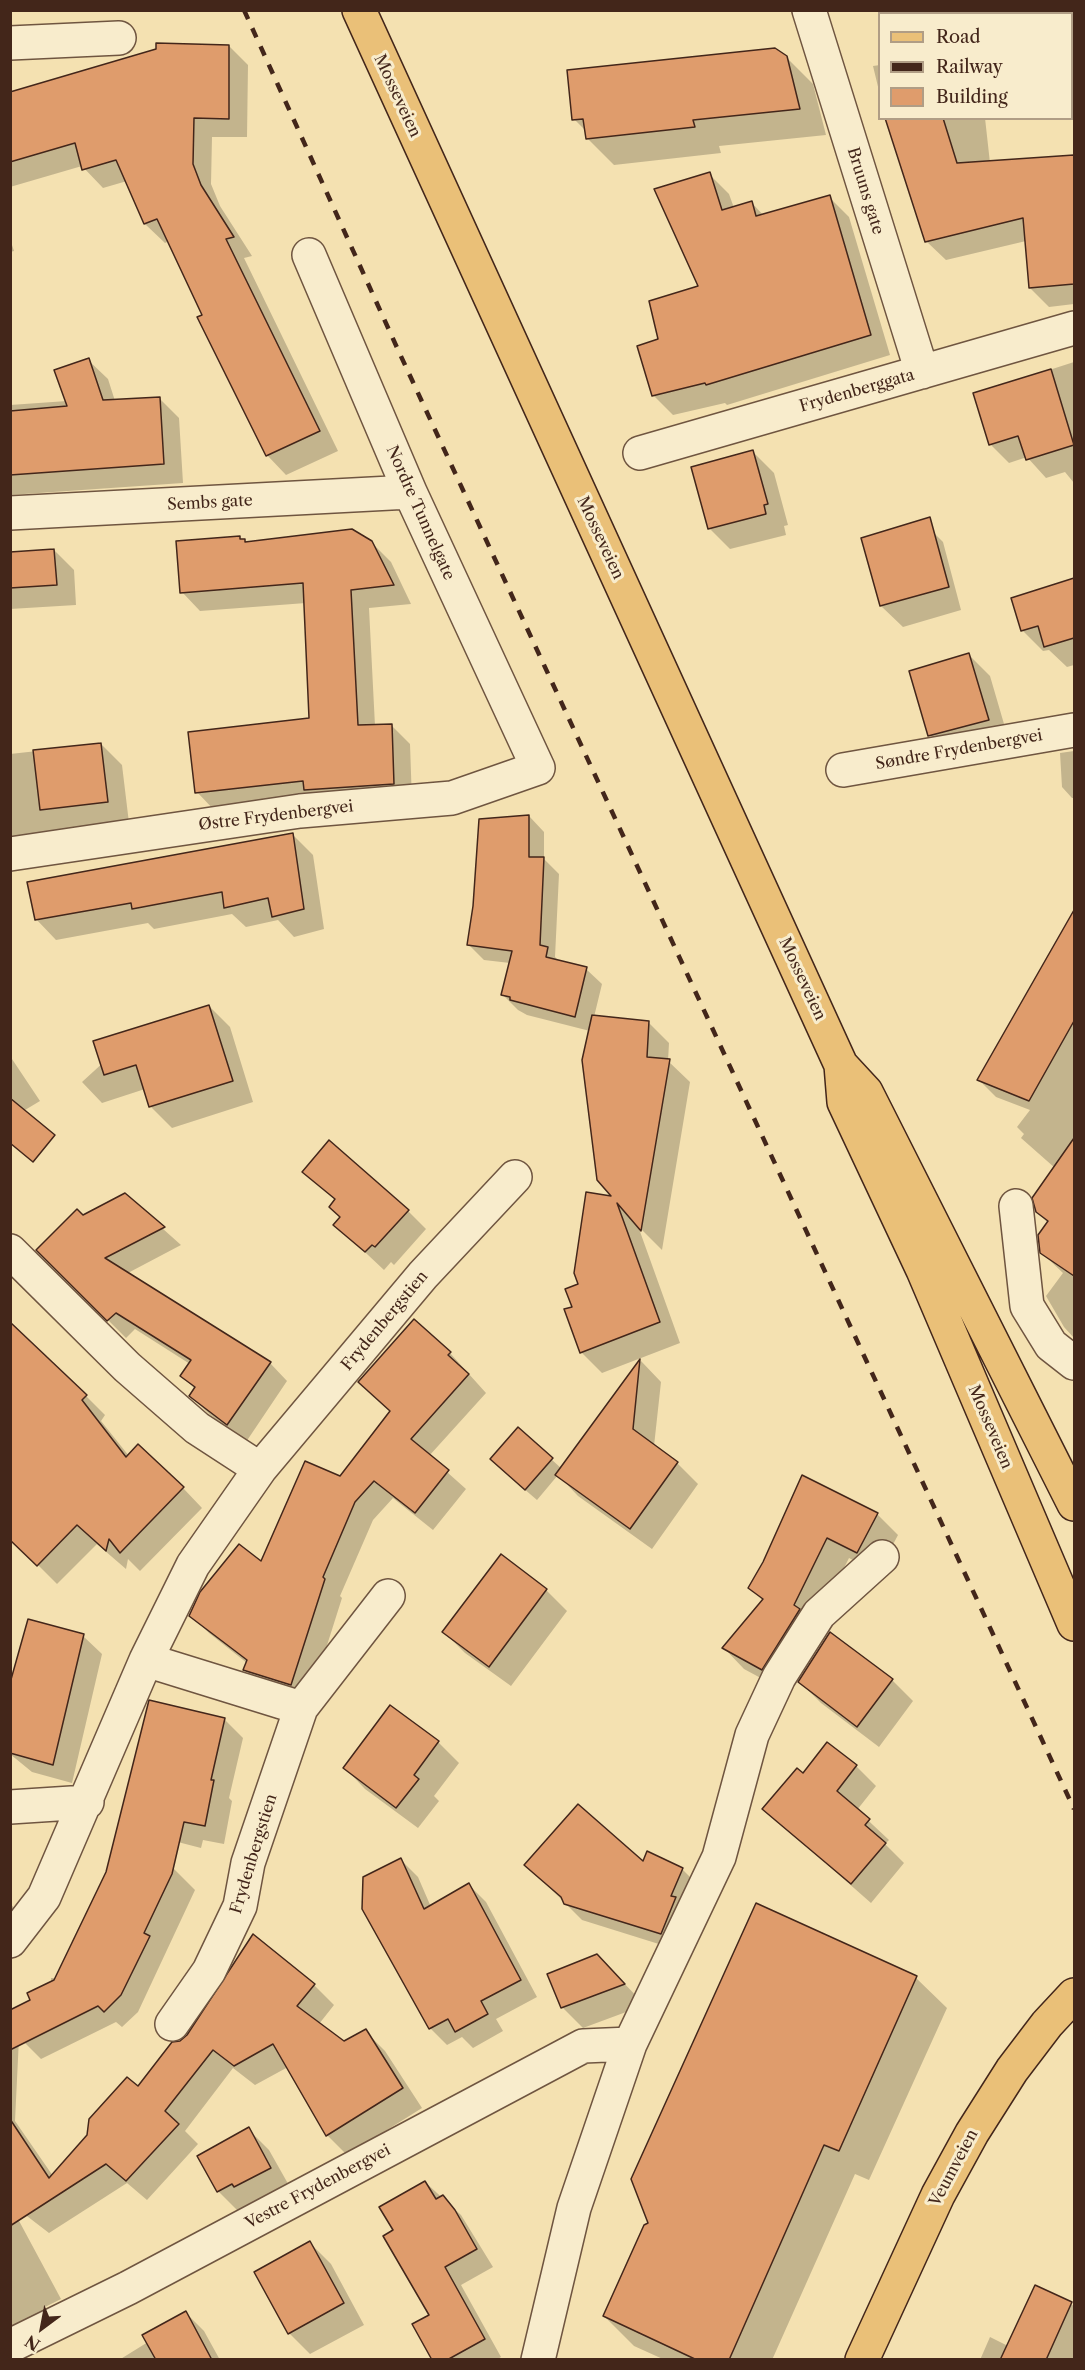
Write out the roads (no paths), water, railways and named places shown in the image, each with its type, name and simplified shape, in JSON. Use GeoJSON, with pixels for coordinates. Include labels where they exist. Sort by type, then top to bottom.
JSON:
{"type":"FeatureCollection","features":[{"type":"Feature","properties":{"kind":"main road","name":"Mosseveien"},"geometry":{"type":"LineString","coordinates":[[358,10],[841,1065],[866,1092],[1074,1504]]}},
{"type":"Feature","properties":{"kind":"main road","name":"Mosseveien"},"geometry":{"type":"LineString","coordinates":[[841,1065],[844,1102],[923,1270],[1074,1624]]}},
{"type":"Feature","properties":{"kind":"main road","name":"Veumveien"},"geometry":{"type":"LineString","coordinates":[[862,2360],[938,2195],[972,2133],[1012,2070],[1047,2024],[1074,1995]]}},
{"type":"Feature","properties":{"kind":"street","name":"Bruuns gate"},"geometry":{"type":"LineString","coordinates":[[809,10],[922,372]]}},
{"type":"Feature","properties":{"kind":"street"},"geometry":{"type":"LineString","coordinates":[[10,43],[119,38]]}},
{"type":"Feature","properties":{"kind":"street","name":"Nordre Tunnelgate"},"geometry":{"type":"LineString","coordinates":[[309,255],[410,492],[538,768]]}},
{"type":"Feature","properties":{"kind":"street","name":"Frydenberggata"},"geometry":{"type":"LineString","coordinates":[[640,453],[1074,328]]}},
{"type":"Feature","properties":{"kind":"street","name":"Sembs gate"},"geometry":{"type":"LineString","coordinates":[[10,513],[410,492]]}},
{"type":"Feature","properties":{"kind":"street","name":"Søndre Frydenbergvei"},"geometry":{"type":"LineString","coordinates":[[843,770],[1074,730]]}},
{"type":"Feature","properties":{"kind":"street","name":"Østre Frydenbergvei"},"geometry":{"type":"LineString","coordinates":[[10,854],[300,811],[452,798],[538,768]]}},
{"type":"Feature","properties":{"kind":"street","name":"Frydenbergstien"},"geometry":{"type":"LineString","coordinates":[[10,1941],[44,1897],[87,1802],[146,1660],[194,1565],[260,1469],[423,1275],[515,1177]]}},
{"type":"Feature","properties":{"kind":"street"},"geometry":{"type":"LineString","coordinates":[[1016,1206],[1027,1306],[1051,1345],[1074,1363]]}},
{"type":"Feature","properties":{"kind":"street"},"geometry":{"type":"LineString","coordinates":[[10,1251],[127,1367],[197,1428],[260,1469]]}},
{"type":"Feature","properties":{"kind":"street"},"geometry":{"type":"LineString","coordinates":[[538,2360],[574,2208],[630,2044],[719,1857],[752,1735],[779,1677],[819,1614],[882,1557]]}},
{"type":"Feature","properties":{"kind":"street","name":"Frydenbergstien"},"geometry":{"type":"LineString","coordinates":[[172,2024],[209,1971],[240,1906],[248,1863],[301,1708],[388,1596]]}},
{"type":"Feature","properties":{"kind":"street"},"geometry":{"type":"LineString","coordinates":[[146,1660],[301,1708]]}},
{"type":"Feature","properties":{"kind":"street"},"geometry":{"type":"LineString","coordinates":[[10,1807],[87,1802]]}},
{"type":"Feature","properties":{"kind":"street","name":"Vestre Frydenbergvei"},"geometry":{"type":"LineString","coordinates":[[10,2346],[128,2288],[583,2046],[630,2044]]}},
{"type":"Feature","properties":{"kind":"railway"},"geometry":{"type":"LineString","coordinates":[[244,10],[399,352],[1074,1809]]}}]}
